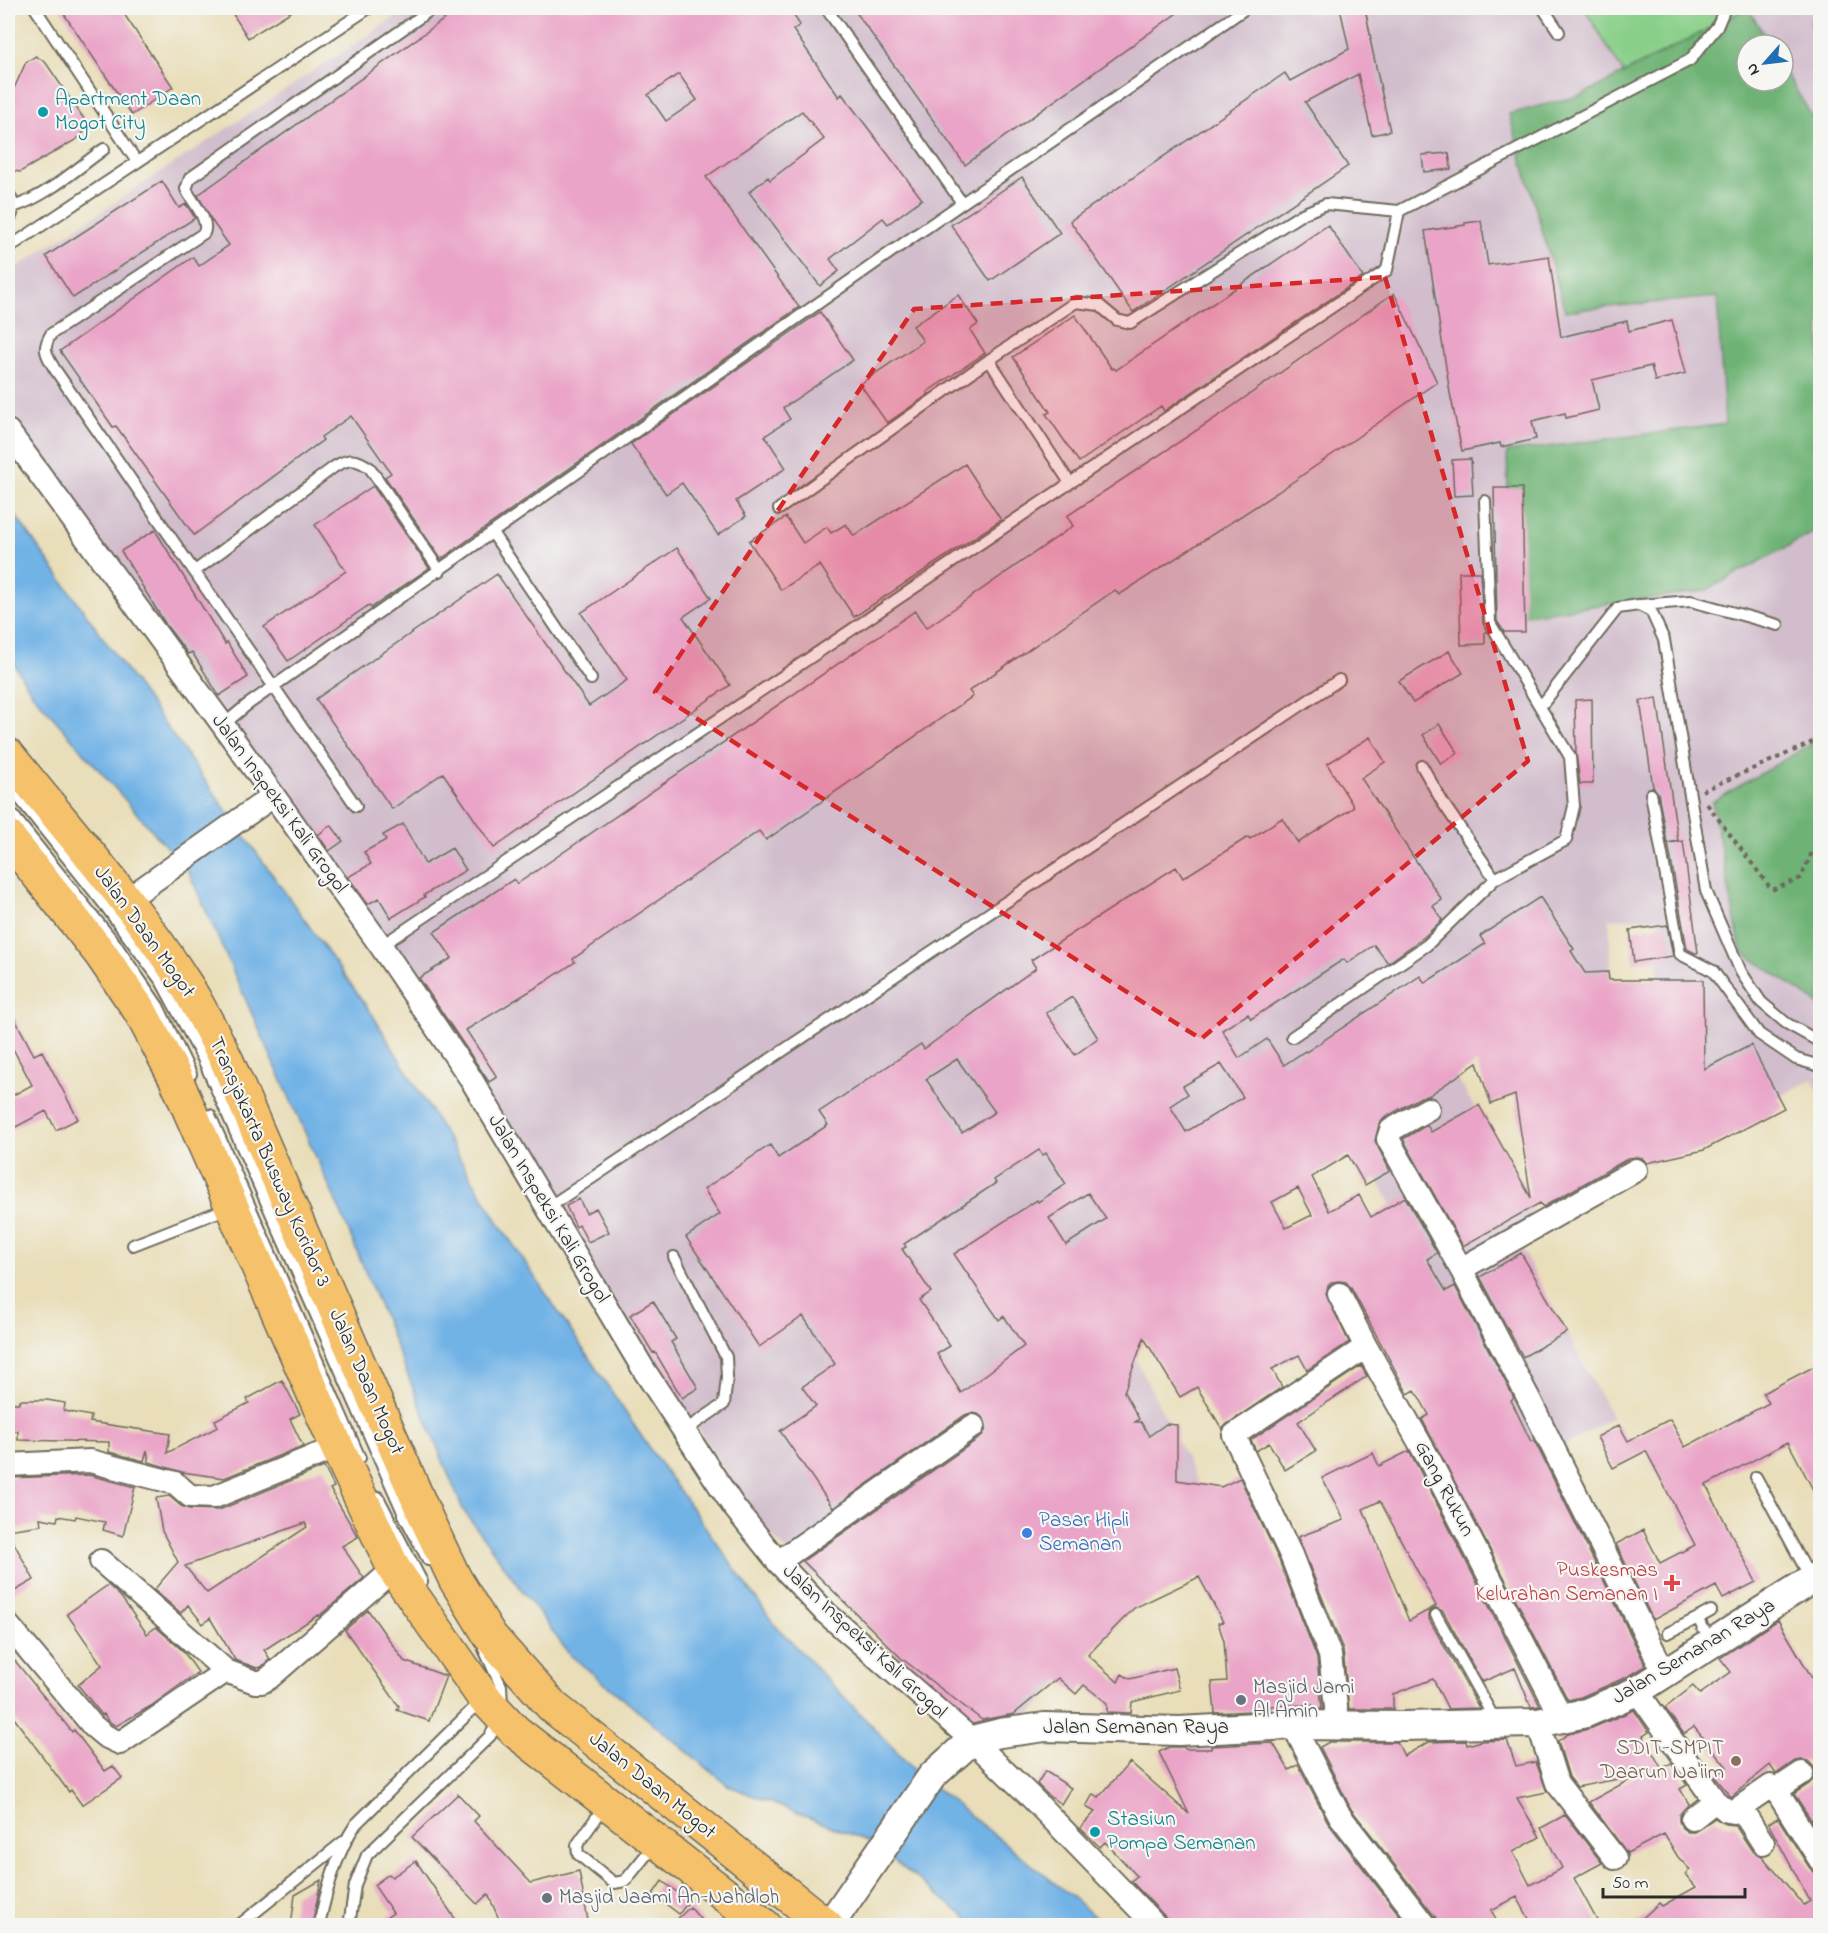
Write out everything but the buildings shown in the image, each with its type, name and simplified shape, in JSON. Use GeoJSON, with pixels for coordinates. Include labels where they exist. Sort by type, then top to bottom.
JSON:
{"type":"FeatureCollection","features":[{"type":"Feature","properties":{"kind":"highway","name":"Jalan Daan Mogot"},"geometry":{"type":"LineString","coordinates":[[8,755],[130,897],[214,1035],[427,1520],[483,1636],[552,1706],[828,1926]]}},
{"type":"Feature","properties":{"kind":"highway","name":"Jalan Daan Mogot"},"geometry":{"type":"LineString","coordinates":[[8,837],[100,953],[140,1011],[175,1077],[337,1447],[394,1569],[494,1698],[515,1731],[765,1926]]}},
{"type":"Feature","properties":{"kind":"highway"},"geometry":{"type":"LineString","coordinates":[[483,1636],[502,1677],[494,1698],[530,1708],[552,1706]]}},
{"type":"Feature","properties":{"kind":"street","name":"Jalan Inspeksi Kali Grogol"},"geometry":{"type":"LineString","coordinates":[[8,431],[223,725],[268,799],[381,946],[471,1079],[644,1370],[734,1507],[778,1562],[826,1613],[972,1740],[1032,1798],[1156,1926]]}},
{"type":"Feature","properties":{"kind":"street"},"geometry":{"type":"LineString","coordinates":[[130,897],[268,799]]}},
{"type":"Feature","properties":{"kind":"street"},"geometry":{"type":"LineString","coordinates":[[1428,1108],[1391,1130],[1388,1139],[1461,1269],[1528,1397],[1665,1674]]}},
{"type":"Feature","properties":{"kind":"street"},"geometry":{"type":"LineString","coordinates":[[1461,1269],[1636,1170]]}},
{"type":"Feature","properties":{"kind":"street","name":"Gang Rukun"},"geometry":{"type":"LineString","coordinates":[[1339,1294],[1431,1463],[1550,1721],[1557,1783],[1615,1858]]}},
{"type":"Feature","properties":{"kind":"street"},"geometry":{"type":"LineString","coordinates":[[1335,1726],[1336,1707],[1330,1655],[1291,1555],[1234,1436],[1366,1347]]}},
{"type":"Feature","properties":{"kind":"street"},"geometry":{"type":"LineString","coordinates":[[778,1562],[973,1426]]}},
{"type":"Feature","properties":{"kind":"street"},"geometry":{"type":"LineString","coordinates":[[8,1465],[90,1461],[175,1483],[190,1496],[214,1497],[337,1447]]}},
{"type":"Feature","properties":{"kind":"street"},"geometry":{"type":"LineString","coordinates":[[101,1561],[226,1671],[255,1682],[262,1682],[269,1678],[394,1569]]}},
{"type":"Feature","properties":{"kind":"street","name":"Jalan Semanan Raya"},"geometry":{"type":"LineString","coordinates":[[828,1926],[932,1776],[972,1740],[999,1733],[1045,1727],[1179,1731],[1293,1725],[1497,1724],[1550,1721],[1586,1713],[1637,1691],[1711,1644],[1817,1583]]}},
{"type":"Feature","properties":{"kind":"street"},"geometry":{"type":"LineString","coordinates":[[8,1625],[93,1726],[105,1736],[120,1743],[226,1671]]}},
{"type":"Feature","properties":{"kind":"street"},"geometry":{"type":"LineString","coordinates":[[1637,1691],[1715,1801],[1727,1811],[1733,1812],[1771,1786],[1776,1790],[1821,1860]]}},
{"type":"Feature","properties":{"kind":"street"},"geometry":{"type":"LineString","coordinates":[[1293,1725],[1340,1816],[1425,1926]]}},
{"type":"Feature","properties":{"kind":"street"},"geometry":{"type":"LineString","coordinates":[[1776,1790],[1802,1773]]}},
{"type":"Feature","properties":{"kind":"street"},"geometry":{"type":"LineString","coordinates":[[1692,1819],[1715,1801]]}},
{"type":"Feature","properties":{"kind":"street"},"geometry":{"type":"LineString","coordinates":[[1740,1807],[1764,1843]]}},
{"type":"Feature","properties":{"kind":"lane"},"geometry":{"type":"LineString","coordinates":[[35,8],[137,162]]}},
{"type":"Feature","properties":{"kind":"lane"},"geometry":{"type":"LineString","coordinates":[[8,248],[369,8]]}},
{"type":"Feature","properties":{"kind":"lane"},"geometry":{"type":"LineString","coordinates":[[356,806],[54,368],[47,355],[45,344],[51,334],[204,233],[205,222],[186,189],[190,178],[433,8]]}},
{"type":"Feature","properties":{"kind":"lane"},"geometry":{"type":"LineString","coordinates":[[826,8],[962,203]]}},
{"type":"Feature","properties":{"kind":"lane"},"geometry":{"type":"LineString","coordinates":[[223,725],[273,687],[962,203],[1246,8]]}},
{"type":"Feature","properties":{"kind":"lane"},"geometry":{"type":"LineString","coordinates":[[1543,8],[1559,32]]}},
{"type":"Feature","properties":{"kind":"lane"},"geometry":{"type":"LineString","coordinates":[[779,509],[989,360],[1076,302],[1099,305],[1117,320],[1130,323],[1302,214],[1326,204],[1399,212],[1690,60],[1717,27],[1725,8]]}},
{"type":"Feature","properties":{"kind":"lane"},"geometry":{"type":"LineString","coordinates":[[13,207],[42,194],[104,149]]}},
{"type":"Feature","properties":{"kind":"lane"},"geometry":{"type":"LineString","coordinates":[[8,193],[13,207],[12,217],[8,221]]}},
{"type":"Feature","properties":{"kind":"lane"},"geometry":{"type":"LineString","coordinates":[[381,946],[1387,270],[1399,212]]}},
{"type":"Feature","properties":{"kind":"lane"},"geometry":{"type":"LineString","coordinates":[[989,360],[1070,483]]}},
{"type":"Feature","properties":{"kind":"lane"},"geometry":{"type":"LineString","coordinates":[[195,571],[334,467],[343,461],[352,460],[361,461],[370,468],[441,571]]}},
{"type":"Feature","properties":{"kind":"lane"},"geometry":{"type":"LineString","coordinates":[[1292,1037],[1427,945],[1495,879],[1566,840],[1574,806],[1570,757],[1490,623],[1485,501]]}},
{"type":"Feature","properties":{"kind":"lane"},"geometry":{"type":"LineString","coordinates":[[493,534],[591,680]]}},
{"type":"Feature","properties":{"kind":"lane"},"geometry":{"type":"LineString","coordinates":[[1541,706],[1618,608],[1691,601],[1778,625]]}},
{"type":"Feature","properties":{"kind":"lane"},"geometry":{"type":"LineString","coordinates":[[1640,605],[1651,611],[1664,640],[1694,794],[1706,891],[1741,972],[1761,1002],[1786,1023],[1821,1042]]}},
{"type":"Feature","properties":{"kind":"lane"},"geometry":{"type":"LineString","coordinates":[[547,1208],[1339,680]]}},
{"type":"Feature","properties":{"kind":"lane"},"geometry":{"type":"LineString","coordinates":[[1422,766],[1443,803],[1495,879]]}},
{"type":"Feature","properties":{"kind":"lane","name":"Transjakarta Busway Koridor 3"},"geometry":{"type":"LineString","coordinates":[[8,784],[107,908],[161,981],[203,1059],[406,1519],[431,1566]]}},
{"type":"Feature","properties":{"kind":"lane"},"geometry":{"type":"LineString","coordinates":[[1651,794],[1680,954],[1713,971],[1759,1034],[1796,1059],[1821,1066]]}},
{"type":"Feature","properties":{"kind":"lane","name":"Transjakarta Busway Koridor 3"},"geometry":{"type":"LineString","coordinates":[[8,809],[114,942],[158,1006],[197,1088]]}},
{"type":"Feature","properties":{"kind":"lane","name":"Transjakarta Busway Koridor 3"},"geometry":{"type":"LineString","coordinates":[[207,1108],[365,1471]]}},
{"type":"Feature","properties":{"kind":"lane"},"geometry":{"type":"LineString","coordinates":[[133,1245],[232,1206]]}},
{"type":"Feature","properties":{"kind":"lane"},"geometry":{"type":"LineString","coordinates":[[674,1257],[726,1357],[727,1377],[724,1404],[684,1431]]}},
{"type":"Feature","properties":{"kind":"lane"},"geometry":{"type":"LineString","coordinates":[[1756,1477],[1817,1583]]}},
{"type":"Feature","properties":{"kind":"lane"},"geometry":{"type":"LineString","coordinates":[[375,1492],[428,1592]]}},
{"type":"Feature","properties":{"kind":"lane"},"geometry":{"type":"LineString","coordinates":[[1668,1632],[1711,1611]]}},
{"type":"Feature","properties":{"kind":"lane"},"geometry":{"type":"LineString","coordinates":[[1436,1615],[1497,1724]]}},
{"type":"Feature","properties":{"kind":"lane"},"geometry":{"type":"LineString","coordinates":[[1698,1618],[1711,1644]]}},
{"type":"Feature","properties":{"kind":"lane"},"geometry":{"type":"LineString","coordinates":[[319,1926],[324,1902],[344,1842],[356,1824],[494,1698]]}},
{"type":"Feature","properties":{"kind":"lane"},"geometry":{"type":"LineString","coordinates":[[349,1926],[355,1885],[367,1855],[490,1736],[494,1698]]}},
{"type":"Feature","properties":{"kind":"lane"},"geometry":{"type":"LineString","coordinates":[[607,1803],[577,1845],[578,1854],[614,1883],[625,1881],[657,1841]]}},
{"type":"Feature","properties":{"kind":"lane"},"geometry":{"type":"LineString","coordinates":[[238,1926],[344,1842]]}},
{"type":"Feature","properties":{"kind":"path"},"geometry":{"type":"LineString","coordinates":[[1820,737],[1809,744],[1694,794],[1772,890],[1801,878],[1821,833]]}},
{"type":"Feature","properties":{"kind":"highlighted area"},"geometry":{"type":"Polygon","coordinates":[[[1385,277],[1528,761],[1201,1039],[655,692],[914,309],[1385,277]]]}},
{"type":"Feature","properties":{"kind":"shaded area"},"geometry":{"type":"Polygon","coordinates":[[[409,8],[1584,8],[1624,74],[1582,95],[1509,114],[1565,311],[1717,297],[1725,424],[1507,452],[1705,591],[1820,529],[1820,739],[1712,802],[1741,951],[1820,1005],[1820,1096],[1812,1079],[1691,1146],[1659,1065],[1658,918],[1609,919],[1613,1027],[1526,1033],[1453,1070],[1539,1222],[1516,1237],[1612,1418],[1541,1460],[1339,1115],[1089,1266],[1232,1549],[1141,1593],[996,1751],[764,1529],[327,868],[8,409],[8,273],[409,8]]]}},
{"type":"Feature","properties":{"kind":"shaded area"},"geometry":{"type":"Polygon","coordinates":[[[1748,8],[1820,8],[1820,130],[1795,88],[1795,33],[1763,33],[1748,8]]]}},
{"type":"Feature","properties":{"kind":"green space"},"geometry":{"type":"Polygon","coordinates":[[[1584,8],[1749,8],[1624,74],[1584,8]]]}},
{"type":"Feature","properties":{"kind":"green space"},"geometry":{"type":"Polygon","coordinates":[[[1748,8],[1763,33],[1735,33],[1735,93],[1795,93],[1795,88],[1820,130],[1820,529],[1705,591],[1511,617],[1507,452],[1725,424],[1717,297],[1565,311],[1509,114],[1582,95],[1748,8]]]}},
{"type":"Feature","properties":{"kind":"green space"},"geometry":{"type":"Polygon","coordinates":[[[1820,739],[1820,1005],[1741,951],[1712,802],[1820,739]]]}},
{"type":"Feature","properties":{"kind":"water"},"geometry":{"type":"Polygon","coordinates":[[[8,505],[372,1014],[500,1225],[650,1449],[774,1624],[918,1774],[1104,1925],[976,1925],[870,1842],[729,1786],[569,1654],[463,1510],[342,1215],[189,873],[31,692],[8,654],[8,505]]]}},
{"type":"Feature","properties":{"kind":"place","name":"Apartment Daan Mogot City"},"geometry":{"type":"Point","coordinates":[43,112]}},
{"type":"Feature","properties":{"kind":"place","name":"Pasar Hipli Semanan"},"geometry":{"type":"Point","coordinates":[1027,1533]}},
{"type":"Feature","properties":{"kind":"place","name":"Puskesmas Kelurahan Semanan I"},"geometry":{"type":"Point","coordinates":[1672,1583]}},
{"type":"Feature","properties":{"kind":"place","name":"Masjid Jami Al Amin"},"geometry":{"type":"Point","coordinates":[1241,1700]}},
{"type":"Feature","properties":{"kind":"place","name":"SDIT-SMPIT Daarun Na'iim"},"geometry":{"type":"Point","coordinates":[1736,1761]}},
{"type":"Feature","properties":{"kind":"place","name":"Stasiun Pompa Semanan"},"geometry":{"type":"Point","coordinates":[1095,1832]}},
{"type":"Feature","properties":{"kind":"place","name":"Masjid Jaami An-Nahdloh"},"geometry":{"type":"Point","coordinates":[547,1898]}}]}
